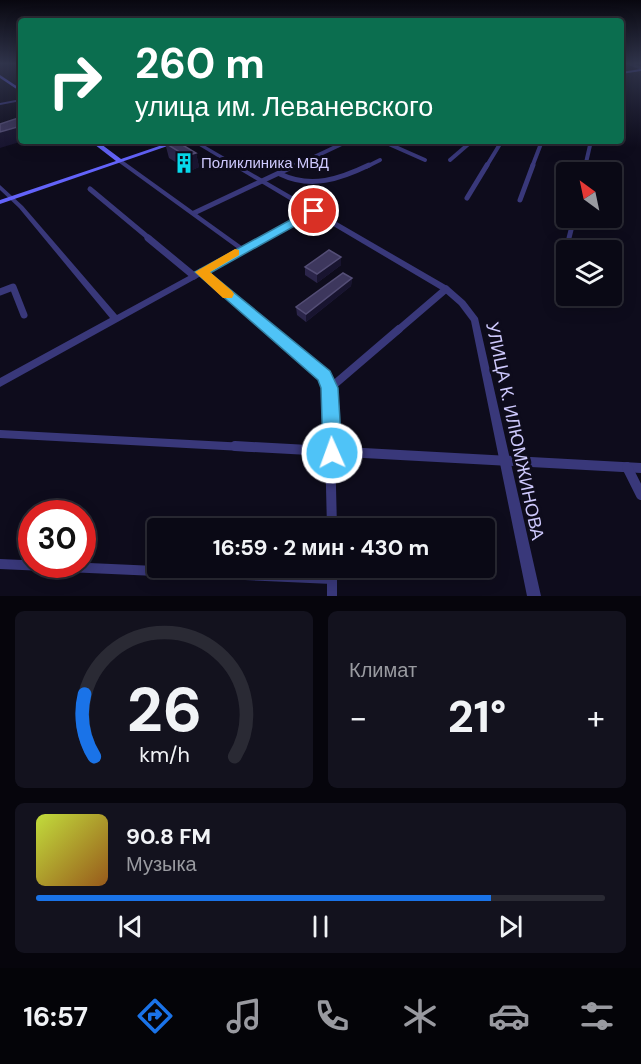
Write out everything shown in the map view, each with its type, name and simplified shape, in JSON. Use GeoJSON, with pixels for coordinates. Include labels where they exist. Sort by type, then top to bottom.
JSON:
{"type":"FeatureCollection","features":[{"type":"Feature","properties":{"kind":"main road"},"geometry":{"type":"LineString","coordinates":[[97,144],[120,161]]}},
{"type":"Feature","properties":{"kind":"main road"},"geometry":{"type":"LineString","coordinates":[[0,202],[170,144]]}},
{"type":"Feature","properties":{"kind":"street"},"geometry":{"type":"LineString","coordinates":[[0,104],[18,101]]}},
{"type":"Feature","properties":{"kind":"street","name":"УЛИЦА К. ИЛЮМЖИНОВА"},"geometry":{"type":"LineString","coordinates":[[198,144],[446,289],[462,303],[475,320],[534,596]]}},
{"type":"Feature","properties":{"kind":"street"},"geometry":{"type":"LineString","coordinates":[[194,213],[342,144]]}},
{"type":"Feature","properties":{"kind":"street"},"geometry":{"type":"LineString","coordinates":[[390,144],[425,160]]}},
{"type":"Feature","properties":{"kind":"street"},"geometry":{"type":"LineString","coordinates":[[450,160],[469,144]]}},
{"type":"Feature","properties":{"kind":"street"},"geometry":{"type":"LineString","coordinates":[[467,198],[500,144]]}},
{"type":"Feature","properties":{"kind":"street"},"geometry":{"type":"LineString","coordinates":[[520,200],[541,144]]}},
{"type":"Feature","properties":{"kind":"street"},"geometry":{"type":"LineString","coordinates":[[586,162],[590,144]]}},
{"type":"Feature","properties":{"kind":"street"},"geometry":{"type":"LineString","coordinates":[[280,174],[299,182],[338,179],[380,160]]}},
{"type":"Feature","properties":{"kind":"street"},"geometry":{"type":"LineString","coordinates":[[120,161],[242,249]]}},
{"type":"Feature","properties":{"kind":"street"},"geometry":{"type":"LineString","coordinates":[[0,187],[21,207],[116,320]]}},
{"type":"Feature","properties":{"kind":"street"},"geometry":{"type":"LineString","coordinates":[[90,189],[324,376],[330,388],[332,518]]}},
{"type":"Feature","properties":{"kind":"street"},"geometry":{"type":"LineString","coordinates":[[0,383],[314,211]]}},
{"type":"Feature","properties":{"kind":"street"},"geometry":{"type":"LineString","coordinates":[[569,238],[572,228]]}},
{"type":"Feature","properties":{"kind":"street"},"geometry":{"type":"LineString","coordinates":[[0,292],[12,287],[24,315]]}},
{"type":"Feature","properties":{"kind":"street"},"geometry":{"type":"LineString","coordinates":[[330,388],[446,289]]}},
{"type":"Feature","properties":{"kind":"street"},"geometry":{"type":"LineString","coordinates":[[0,434],[641,468]]}},
{"type":"Feature","properties":{"kind":"street"},"geometry":{"type":"LineString","coordinates":[[627,467],[641,495]]}},
{"type":"Feature","properties":{"kind":"street"},"geometry":{"type":"LineString","coordinates":[[0,564],[147,568]]}},
{"type":"Feature","properties":{"kind":"street"},"geometry":{"type":"LineString","coordinates":[[332,578],[332,596]]}},
{"type":"Feature","properties":{"kind":"building"},"geometry":{"type":"Polygon","coordinates":[[[18,118],[18,127],[0,132],[0,124],[18,118]]]}},
{"type":"Feature","properties":{"kind":"building"},"geometry":{"type":"Polygon","coordinates":[[[167,144],[181,144],[196,153],[186,156],[167,144]]]}},
{"type":"Feature","properties":{"kind":"building"},"geometry":{"type":"Polygon","coordinates":[[[329,250],[341,257],[317,274],[305,267],[329,250]]]}},
{"type":"Feature","properties":{"kind":"building"},"geometry":{"type":"Polygon","coordinates":[[[343,273],[352,278],[306,314],[296,307],[343,273]]]}},
{"type":"Feature","properties":{"kind":"slow traffic"},"geometry":{"type":"LineString","coordinates":[[228,294],[201,272],[235,253]]}},
{"type":"Feature","properties":{"kind":"place","name":"Поликлиника МВД"},"geometry":{"type":"Point","coordinates":[184,163]}},
{"type":"Feature","properties":{"kind":"route"},"geometry":{"type":"LineString","coordinates":[[314,211],[201,272],[324,376],[330,388],[332,453]]}}]}
